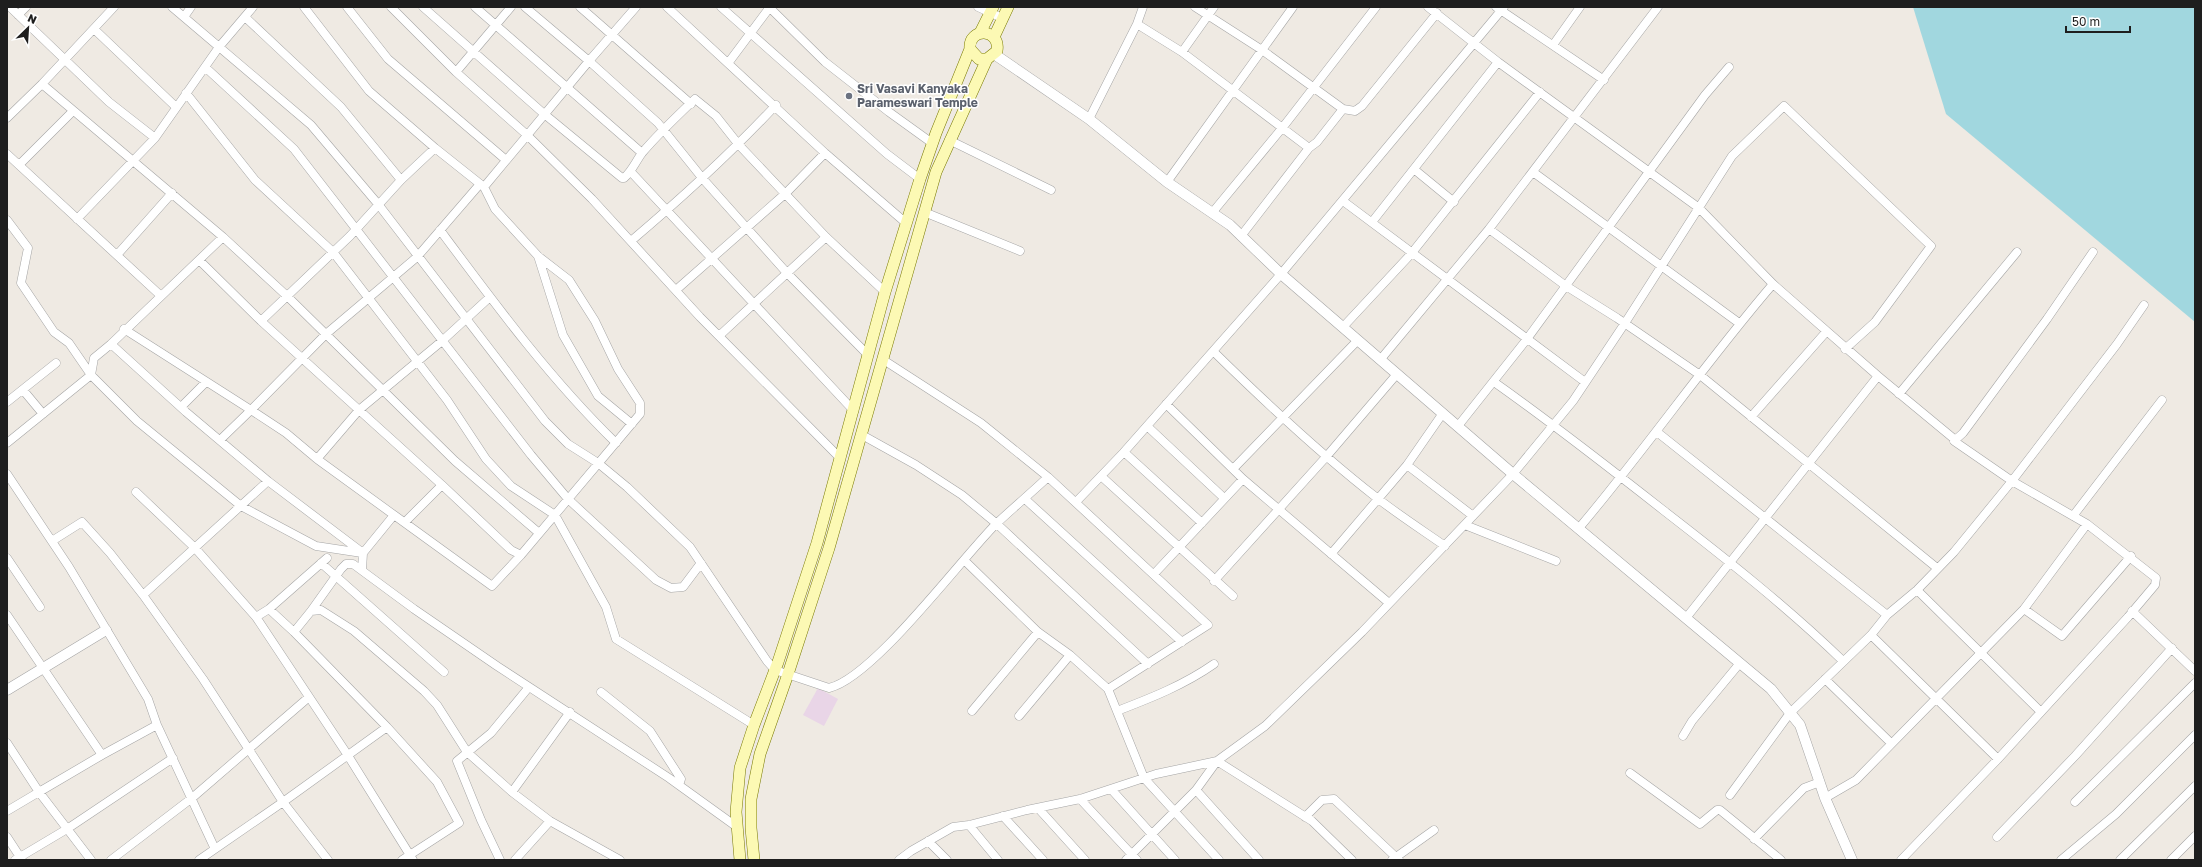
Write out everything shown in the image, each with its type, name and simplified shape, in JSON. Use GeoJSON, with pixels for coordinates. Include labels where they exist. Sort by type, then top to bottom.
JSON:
{"type":"FeatureCollection","features":[{"type":"Feature","properties":{"kind":"main road"},"geometry":{"type":"LineString","coordinates":[[994,37],[1008,7]]}},
{"type":"Feature","properties":{"kind":"main road"},"geometry":{"type":"LineString","coordinates":[[740,860],[737,827],[738,781],[754,725],[775,670],[817,543],[885,292],[920,179],[932,143],[970,49],[971,41],[980,33],[992,10]]}},
{"type":"Feature","properties":{"kind":"main road"},"geometry":{"type":"LineString","coordinates":[[754,860],[750,814],[753,784],[763,743],[788,674],[862,435],[882,359],[936,172],[949,140],[991,57],[998,47],[994,37],[989,33],[980,33]]}},
{"type":"Feature","properties":{"kind":"main road"},"geometry":{"type":"LineString","coordinates":[[970,49],[975,56],[991,57]]}},
{"type":"Feature","properties":{"kind":"street"},"geometry":{"type":"LineString","coordinates":[[10,7],[109,102],[154,138]]}},
{"type":"Feature","properties":{"kind":"street"},"geometry":{"type":"LineString","coordinates":[[18,15],[26,7]]}},
{"type":"Feature","properties":{"kind":"street"},"geometry":{"type":"LineString","coordinates":[[7,118],[42,84],[114,7]]}},
{"type":"Feature","properties":{"kind":"street"},"geometry":{"type":"LineString","coordinates":[[172,7],[311,125],[378,204],[417,257],[545,421],[568,444],[598,463],[666,523],[690,547],[767,662],[775,670],[822,686],[838,686],[873,659],[997,524],[1048,476]]}},
{"type":"Feature","properties":{"kind":"street"},"geometry":{"type":"LineString","coordinates":[[184,17],[191,7]]}},
{"type":"Feature","properties":{"kind":"street"},"geometry":{"type":"LineString","coordinates":[[77,219],[133,162],[154,138],[219,47],[253,7]]}},
{"type":"Feature","properties":{"kind":"street"},"geometry":{"type":"LineString","coordinates":[[124,329],[286,433],[317,459],[492,586],[521,555],[640,414],[640,403],[618,369],[594,321],[569,280],[538,256],[495,210],[482,186],[369,91],[304,7]]}},
{"type":"Feature","properties":{"kind":"street"},"geometry":{"type":"LineString","coordinates":[[347,7],[388,59],[506,160]]}},
{"type":"Feature","properties":{"kind":"street"},"geometry":{"type":"LineString","coordinates":[[390,7],[456,72],[526,134],[592,199],[719,336],[841,459]]}},
{"type":"Feature","properties":{"kind":"street"},"geometry":{"type":"LineString","coordinates":[[423,7],[543,113],[622,178],[631,172],[642,153],[664,130],[695,99],[699,100],[716,116],[738,145],[786,193],[826,237],[885,292]]}},
{"type":"Feature","properties":{"kind":"street"},"geometry":{"type":"LineString","coordinates":[[475,7],[642,153]]}},
{"type":"Feature","properties":{"kind":"street"},"geometry":{"type":"LineString","coordinates":[[456,72],[511,7]]}},
{"type":"Feature","properties":{"kind":"street"},"geometry":{"type":"LineString","coordinates":[[524,7],[589,61],[658,123],[703,179],[746,228],[787,273],[868,355]]}},
{"type":"Feature","properties":{"kind":"street"},"geometry":{"type":"LineString","coordinates":[[580,7],[691,104]]}},
{"type":"Feature","properties":{"kind":"street"},"geometry":{"type":"LineString","coordinates":[[220,440],[326,334],[417,257],[440,230],[506,160],[543,113],[636,7]]}},
{"type":"Feature","properties":{"kind":"street"},"geometry":{"type":"LineString","coordinates":[[667,7],[776,105],[826,153],[906,223]]}},
{"type":"Feature","properties":{"kind":"street"},"geometry":{"type":"LineString","coordinates":[[721,7],[887,154],[920,179]]}},
{"type":"Feature","properties":{"kind":"street"},"geometry":{"type":"LineString","coordinates":[[729,62],[770,7],[825,62],[889,112],[932,143]]}},
{"type":"Feature","properties":{"kind":"street"},"geometry":{"type":"LineString","coordinates":[[978,7],[992,10],[1002,18]]}},
{"type":"Feature","properties":{"kind":"street"},"geometry":{"type":"LineString","coordinates":[[1089,119],[1137,24],[1143,7]]}},
{"type":"Feature","properties":{"kind":"street"},"geometry":{"type":"LineString","coordinates":[[1195,7],[1262,50],[1314,87],[1343,110],[1355,111],[1362,106],[1437,13]]}},
{"type":"Feature","properties":{"kind":"street"},"geometry":{"type":"LineString","coordinates":[[1182,52],[1214,7]]}},
{"type":"Feature","properties":{"kind":"street"},"geometry":{"type":"LineString","coordinates":[[1167,182],[1234,92],[1262,50],[1294,7]]}},
{"type":"Feature","properties":{"kind":"street"},"geometry":{"type":"LineString","coordinates":[[1212,213],[1283,127],[1376,7]]}},
{"type":"Feature","properties":{"kind":"street"},"geometry":{"type":"LineString","coordinates":[[1428,7],[1498,62],[1699,208],[1773,284],[1795,301],[1826,332],[1953,438]]}},
{"type":"Feature","properties":{"kind":"street"},"geometry":{"type":"LineString","coordinates":[[1553,45],[1580,7]]}},
{"type":"Feature","properties":{"kind":"street"},"geometry":{"type":"LineString","coordinates":[[1380,360],[1489,229],[1573,117],[1604,80],[1658,7]]}},
{"type":"Feature","properties":{"kind":"street"},"geometry":{"type":"LineString","coordinates":[[1076,502],[1124,452],[1214,352],[1281,274],[1474,44],[1500,8],[1604,80]]}},
{"type":"Feature","properties":{"kind":"street"},"geometry":{"type":"LineString","coordinates":[[245,17],[341,107],[401,180]]}},
{"type":"Feature","properties":{"kind":"street"},"geometry":{"type":"LineString","coordinates":[[1137,24],[1182,52],[1309,148]]}},
{"type":"Feature","properties":{"kind":"street"},"geometry":{"type":"LineString","coordinates":[[94,29],[176,108]]}},
{"type":"Feature","properties":{"kind":"street"},"geometry":{"type":"LineString","coordinates":[[991,57],[1089,119],[1167,182],[1212,213],[1241,236],[1281,274],[1513,474],[1771,689],[1800,725],[1825,798],[1852,860]]}},
{"type":"Feature","properties":{"kind":"street"},"geometry":{"type":"LineString","coordinates":[[1372,222],[1415,170],[1498,62]]}},
{"type":"Feature","properties":{"kind":"street"},"geometry":{"type":"LineString","coordinates":[[205,67],[294,149],[531,455],[568,499],[656,580],[671,588],[683,587],[701,563]]}},
{"type":"Feature","properties":{"kind":"street"},"geometry":{"type":"LineString","coordinates":[[1458,426],[1527,339],[1648,171],[1705,95],[1729,67]]}},
{"type":"Feature","properties":{"kind":"street"},"geometry":{"type":"LineString","coordinates":[[42,84],[223,237],[287,296],[455,461],[539,534]]}},
{"type":"Feature","properties":{"kind":"street"},"geometry":{"type":"LineString","coordinates":[[1343,327],[1411,254],[1454,202],[1540,92]]}},
{"type":"Feature","properties":{"kind":"street"},"geometry":{"type":"LineString","coordinates":[[186,93],[255,180],[333,252],[447,400],[486,459],[511,486],[555,515],[606,607],[616,639],[754,725]]}},
{"type":"Feature","properties":{"kind":"street"},"geometry":{"type":"LineString","coordinates":[[631,241],[703,179],[776,105]]}},
{"type":"Feature","properties":{"kind":"street"},"geometry":{"type":"LineString","coordinates":[[1126,860],[1134,857],[1151,834],[1176,812],[1196,790],[1217,761],[1265,726],[1389,603],[1513,474],[1572,401],[1625,323],[1732,156],[1784,106],[1932,246],[1875,322],[1845,349]]}},
{"type":"Feature","properties":{"kind":"street"},"geometry":{"type":"LineString","coordinates":[[1241,236],[1309,148],[1317,142],[1343,110]]}},
{"type":"Feature","properties":{"kind":"street"},"geometry":{"type":"LineString","coordinates":[[19,165],[73,111]]}},
{"type":"Feature","properties":{"kind":"street"},"geometry":{"type":"LineString","coordinates":[[949,140],[1051,190]]}},
{"type":"Feature","properties":{"kind":"street"},"geometry":{"type":"LineString","coordinates":[[261,320],[333,252],[401,180],[435,148]]}},
{"type":"Feature","properties":{"kind":"street"},"geometry":{"type":"LineString","coordinates":[[676,290],[786,193],[826,153]]}},
{"type":"Feature","properties":{"kind":"street"},"geometry":{"type":"LineString","coordinates":[[7,154],[160,295]]}},
{"type":"Feature","properties":{"kind":"street"},"geometry":{"type":"LineString","coordinates":[[1415,170],[1454,202]]}},
{"type":"Feature","properties":{"kind":"street"},"geometry":{"type":"LineString","coordinates":[[631,172],[753,304],[854,410]]}},
{"type":"Feature","properties":{"kind":"street"},"geometry":{"type":"LineString","coordinates":[[1533,172],[1739,323]]}},
{"type":"Feature","properties":{"kind":"street"},"geometry":{"type":"LineString","coordinates":[[117,255],[172,193]]}},
{"type":"Feature","properties":{"kind":"street"},"geometry":{"type":"LineString","coordinates":[[1343,201],[1447,281],[1585,382]]}},
{"type":"Feature","properties":{"kind":"street"},"geometry":{"type":"LineString","coordinates":[[924,212],[1020,251]]}},
{"type":"Feature","properties":{"kind":"street"},"geometry":{"type":"LineString","coordinates":[[7,220],[28,248],[21,283],[54,332],[69,343],[91,375],[137,421],[243,505],[316,546],[363,553]]}},
{"type":"Feature","properties":{"kind":"street"},"geometry":{"type":"LineString","coordinates":[[1489,229],[1566,286],[1625,323],[1700,375],[1810,463],[1937,568]]}},
{"type":"Feature","properties":{"kind":"street"},"geometry":{"type":"LineString","coordinates":[[440,230],[490,297],[580,408],[616,443]]}},
{"type":"Feature","properties":{"kind":"street"},"geometry":{"type":"LineString","coordinates":[[7,443],[91,375],[94,358],[111,344],[124,329],[223,237]]}},
{"type":"Feature","properties":{"kind":"street"},"geometry":{"type":"LineString","coordinates":[[719,336],[826,237]]}},
{"type":"Feature","properties":{"kind":"street"},"geometry":{"type":"LineString","coordinates":[[1899,394],[2017,252]]}},
{"type":"Feature","properties":{"kind":"street"},"geometry":{"type":"LineString","coordinates":[[1901,860],[1998,759],[2155,585],[2156,578],[2131,556],[2087,524],[2012,480],[1954,442],[1963,433],[2047,319],[2093,252]]}},
{"type":"Feature","properties":{"kind":"street"},"geometry":{"type":"LineString","coordinates":[[538,256],[563,335],[598,396],[632,424]]}},
{"type":"Feature","properties":{"kind":"street"},"geometry":{"type":"LineString","coordinates":[[199,260],[301,358],[442,485],[511,550],[521,555]]}},
{"type":"Feature","properties":{"kind":"street"},"geometry":{"type":"LineString","coordinates":[[1579,528],[1622,478],[1739,323],[1773,284]]}},
{"type":"Feature","properties":{"kind":"street"},"geometry":{"type":"LineString","coordinates":[[317,459],[359,410],[416,361],[442,341],[490,297]]}},
{"type":"Feature","properties":{"kind":"street"},"geometry":{"type":"LineString","coordinates":[[1730,795],[1790,713],[1871,635],[1887,615],[1917,590],[1954,552],[2012,480],[2117,344],[2144,305]]}},
{"type":"Feature","properties":{"kind":"street"},"geometry":{"type":"LineString","coordinates":[[1751,417],[1826,332]]}},
{"type":"Feature","properties":{"kind":"street"},"geometry":{"type":"LineString","coordinates":[[1234,468],[1358,340]]}},
{"type":"Feature","properties":{"kind":"street"},"geometry":{"type":"LineString","coordinates":[[111,344],[181,407],[268,481],[363,553]]}},
{"type":"Feature","properties":{"kind":"street"},"geometry":{"type":"LineString","coordinates":[[1214,352],[1283,419],[1326,457],[1378,499],[1445,546]]}},
{"type":"Feature","properties":{"kind":"street"},"geometry":{"type":"LineString","coordinates":[[882,359],[981,423],[1048,476],[1208,625],[1108,689]]}},
{"type":"Feature","properties":{"kind":"street"},"geometry":{"type":"LineString","coordinates":[[7,402],[56,363]]}},
{"type":"Feature","properties":{"kind":"street"},"geometry":{"type":"LineString","coordinates":[[1214,581],[1326,457],[1397,374]]}},
{"type":"Feature","properties":{"kind":"street"},"geometry":{"type":"LineString","coordinates":[[1686,618],[1878,376]]}},
{"type":"Feature","properties":{"kind":"street"},"geometry":{"type":"LineString","coordinates":[[181,407],[206,382]]}},
{"type":"Feature","properties":{"kind":"street"},"geometry":{"type":"LineString","coordinates":[[1494,382],[1553,424],[1730,562],[1812,631],[1843,661]]}},
{"type":"Feature","properties":{"kind":"street"},"geometry":{"type":"LineString","coordinates":[[23,390],[43,414]]}},
{"type":"Feature","properties":{"kind":"street"},"geometry":{"type":"LineString","coordinates":[[2073,516],[2162,400]]}},
{"type":"Feature","properties":{"kind":"street"},"geometry":{"type":"LineString","coordinates":[[1166,404],[1244,479],[1389,603]]}},
{"type":"Feature","properties":{"kind":"street"},"geometry":{"type":"LineString","coordinates":[[1331,554],[1407,464],[1443,413]]}},
{"type":"Feature","properties":{"kind":"street"},"geometry":{"type":"LineString","coordinates":[[1147,426],[1224,498]]}},
{"type":"Feature","properties":{"kind":"street"},"geometry":{"type":"LineString","coordinates":[[1657,432],[1887,615]]}},
{"type":"Feature","properties":{"kind":"street"},"geometry":{"type":"LineString","coordinates":[[862,435],[916,465],[962,495],[997,524],[1148,664]]}},
{"type":"Feature","properties":{"kind":"street"},"geometry":{"type":"LineString","coordinates":[[1124,452],[1202,523]]}},
{"type":"Feature","properties":{"kind":"street"},"geometry":{"type":"LineString","coordinates":[[1407,464],[1474,516]]}},
{"type":"Feature","properties":{"kind":"street"},"geometry":{"type":"LineString","coordinates":[[7,474],[52,541],[148,699],[157,725],[192,798],[212,854]]}},
{"type":"Feature","properties":{"kind":"street"},"geometry":{"type":"LineString","coordinates":[[1101,476],[1214,581],[1233,596]]}},
{"type":"Feature","properties":{"kind":"street"},"geometry":{"type":"LineString","coordinates":[[1154,574],[1224,498],[1244,479]]}},
{"type":"Feature","properties":{"kind":"street"},"geometry":{"type":"LineString","coordinates":[[143,595],[268,481]]}},
{"type":"Feature","properties":{"kind":"street"},"geometry":{"type":"LineString","coordinates":[[405,522],[442,485]]}},
{"type":"Feature","properties":{"kind":"street"},"geometry":{"type":"LineString","coordinates":[[136,492],[195,548],[256,617],[347,754],[412,858]]}},
{"type":"Feature","properties":{"kind":"street"},"geometry":{"type":"LineString","coordinates":[[1025,499],[1182,642]]}},
{"type":"Feature","properties":{"kind":"street"},"geometry":{"type":"LineString","coordinates":[[362,570],[363,553],[394,515]]}},
{"type":"Feature","properties":{"kind":"street"},"geometry":{"type":"LineString","coordinates":[[52,541],[82,522],[110,552],[143,595],[248,748],[283,802],[328,860]]}},
{"type":"Feature","properties":{"kind":"street"},"geometry":{"type":"LineString","coordinates":[[1465,524],[1556,561]]}},
{"type":"Feature","properties":{"kind":"street"},"geometry":{"type":"LineString","coordinates":[[1825,798],[1856,780],[2024,609],[2087,524]]}},
{"type":"Feature","properties":{"kind":"street"},"geometry":{"type":"LineString","coordinates":[[2024,609],[2062,636],[2131,556]]}},
{"type":"Feature","properties":{"kind":"street"},"geometry":{"type":"LineString","coordinates":[[7,558],[40,607]]}},
{"type":"Feature","properties":{"kind":"street"},"geometry":{"type":"LineString","coordinates":[[256,617],[269,609],[324,560],[336,576],[444,672]]}},
{"type":"Feature","properties":{"kind":"street"},"geometry":{"type":"LineString","coordinates":[[964,560],[1038,632],[1070,655],[1108,689],[1144,778],[1219,860]]}},
{"type":"Feature","properties":{"kind":"street"},"geometry":{"type":"LineString","coordinates":[[294,632],[346,564],[353,564],[414,609],[529,687],[570,712],[737,827]]}},
{"type":"Feature","properties":{"kind":"street"},"geometry":{"type":"LineString","coordinates":[[1917,590],[1980,654],[2040,711]]}},
{"type":"Feature","properties":{"kind":"street"},"geometry":{"type":"LineString","coordinates":[[269,609],[294,632],[387,727],[437,782],[459,823],[412,858],[402,860]]}},
{"type":"Feature","properties":{"kind":"street"},"geometry":{"type":"LineString","coordinates":[[311,611],[321,610],[342,623],[424,691],[437,705],[467,752],[512,792],[550,821],[620,860]]}},
{"type":"Feature","properties":{"kind":"street"},"geometry":{"type":"LineString","coordinates":[[2132,611],[2195,671]]}},
{"type":"Feature","properties":{"kind":"street"},"geometry":{"type":"LineString","coordinates":[[7,615],[10,626],[42,668],[102,755]]}},
{"type":"Feature","properties":{"kind":"street"},"geometry":{"type":"LineString","coordinates":[[7,690],[106,630]]}},
{"type":"Feature","properties":{"kind":"street"},"geometry":{"type":"LineString","coordinates":[[972,712],[1038,632]]}},
{"type":"Feature","properties":{"kind":"street"},"geometry":{"type":"LineString","coordinates":[[1871,635],[1998,759]]}},
{"type":"Feature","properties":{"kind":"street"},"geometry":{"type":"LineString","coordinates":[[1997,837],[2075,756],[2172,648]]}},
{"type":"Feature","properties":{"kind":"street"},"geometry":{"type":"LineString","coordinates":[[1019,716],[1070,655]]}},
{"type":"Feature","properties":{"kind":"street"},"geometry":{"type":"LineString","coordinates":[[1683,736],[1692,721],[1740,663]]}},
{"type":"Feature","properties":{"kind":"street"},"geometry":{"type":"LineString","coordinates":[[1117,711],[1151,698],[1192,679],[1214,664]]}},
{"type":"Feature","properties":{"kind":"street"},"geometry":{"type":"LineString","coordinates":[[1825,679],[1891,743]]}},
{"type":"Feature","properties":{"kind":"street"},"geometry":{"type":"LineString","coordinates":[[2075,802],[2195,683]]}},
{"type":"Feature","properties":{"kind":"street"},"geometry":{"type":"LineString","coordinates":[[500,860],[481,820],[457,761],[491,733],[529,687]]}},
{"type":"Feature","properties":{"kind":"street"},"geometry":{"type":"LineString","coordinates":[[601,692],[650,731],[681,779],[679,786]]}},
{"type":"Feature","properties":{"kind":"street"},"geometry":{"type":"LineString","coordinates":[[111,860],[192,798],[248,748],[309,697]]}},
{"type":"Feature","properties":{"kind":"street"},"geometry":{"type":"LineString","coordinates":[[512,792],[570,712]]}},
{"type":"Feature","properties":{"kind":"street"},"geometry":{"type":"LineString","coordinates":[[7,811],[102,755],[157,725]]}},
{"type":"Feature","properties":{"kind":"street"},"geometry":{"type":"LineString","coordinates":[[199,860],[212,854],[347,754],[387,727]]}},
{"type":"Feature","properties":{"kind":"street"},"geometry":{"type":"LineString","coordinates":[[2061,860],[2116,814],[2195,735]]}},
{"type":"Feature","properties":{"kind":"street"},"geometry":{"type":"LineString","coordinates":[[8,748],[91,860]]}},
{"type":"Feature","properties":{"kind":"street"},"geometry":{"type":"LineString","coordinates":[[7,837],[19,859],[68,829],[172,758]]}},
{"type":"Feature","properties":{"kind":"street"},"geometry":{"type":"LineString","coordinates":[[899,860],[952,827],[969,825],[1080,799],[1144,778],[1217,761],[1305,817],[1352,860]]}},
{"type":"Feature","properties":{"kind":"street"},"geometry":{"type":"LineString","coordinates":[[1630,773],[1700,824],[1717,810],[1720,810],[1781,860]]}},
{"type":"Feature","properties":{"kind":"street"},"geometry":{"type":"LineString","coordinates":[[1754,839],[1804,788],[1820,782]]}},
{"type":"Feature","properties":{"kind":"street"},"geometry":{"type":"LineString","coordinates":[[2120,860],[2195,786]]}},
{"type":"Feature","properties":{"kind":"street"},"geometry":{"type":"LineString","coordinates":[[1111,789],[1175,860]]}},
{"type":"Feature","properties":{"kind":"street"},"geometry":{"type":"LineString","coordinates":[[1196,790],[1259,860]]}},
{"type":"Feature","properties":{"kind":"street"},"geometry":{"type":"LineString","coordinates":[[1080,799],[1134,857]]}},
{"type":"Feature","properties":{"kind":"street"},"geometry":{"type":"LineString","coordinates":[[1305,817],[1322,800],[1334,799],[1395,859],[1434,830]]}},
{"type":"Feature","properties":{"kind":"street"},"geometry":{"type":"LineString","coordinates":[[1038,808],[1085,860]]}},
{"type":"Feature","properties":{"kind":"street"},"geometry":{"type":"LineString","coordinates":[[1003,816],[1042,860]]}},
{"type":"Feature","properties":{"kind":"street"},"geometry":{"type":"LineString","coordinates":[[515,860],[550,821]]}},
{"type":"Feature","properties":{"kind":"street"},"geometry":{"type":"LineString","coordinates":[[969,825],[998,860]]}},
{"type":"Feature","properties":{"kind":"street"},"geometry":{"type":"LineString","coordinates":[[2171,860],[2195,836]]}},
{"type":"Feature","properties":{"kind":"street"},"geometry":{"type":"LineString","coordinates":[[928,841],[947,860]]}},
{"type":"Feature","properties":{"kind":"shaded area"},"geometry":{"type":"Polygon","coordinates":[[[818,688],[838,699],[824,726],[803,715],[818,688]]]}},
{"type":"Feature","properties":{"kind":"water"},"geometry":{"type":"Polygon","coordinates":[[[1913,7],[2195,7],[2195,322],[1946,114],[1913,7]]]}},
{"type":"Feature","properties":{"kind":"place","name":"Sri Vasavi Kanyaka Parameswari Temple"},"geometry":{"type":"Point","coordinates":[849,96]}}]}
